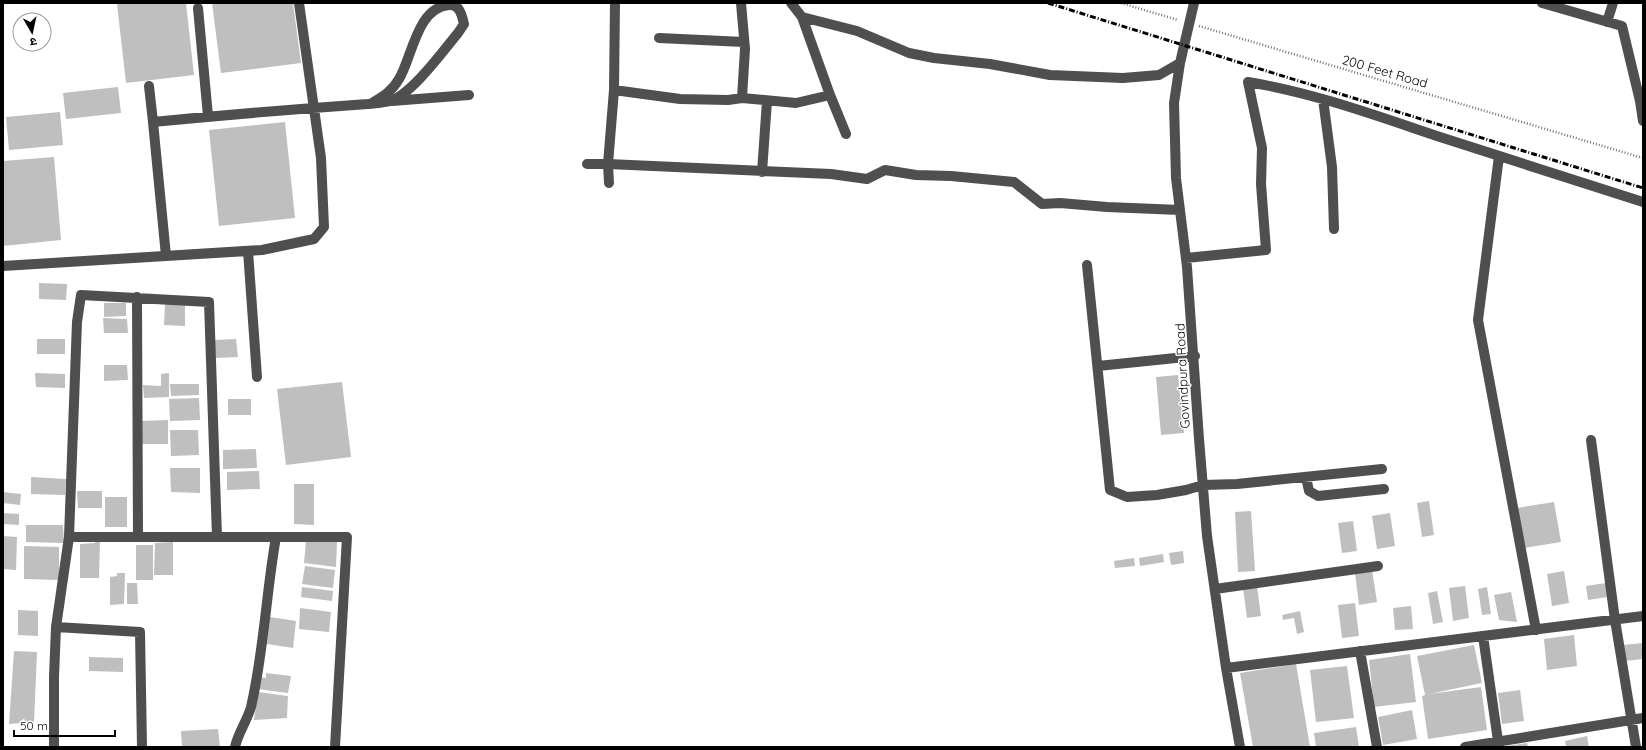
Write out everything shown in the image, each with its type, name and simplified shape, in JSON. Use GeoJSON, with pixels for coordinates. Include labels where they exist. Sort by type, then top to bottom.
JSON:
{"type":"FeatureCollection","features":[{"type":"Feature","properties":{"kind":"street"},"geometry":{"type":"LineString","coordinates":[[3,266],[262,250],[314,239],[324,227],[321,158],[299,3]]}},
{"type":"Feature","properties":{"kind":"street"},"geometry":{"type":"LineString","coordinates":[[609,183],[608,164],[614,90],[615,3]]}},
{"type":"Feature","properties":{"kind":"street"},"geometry":{"type":"LineString","coordinates":[[741,3],[744,42],[742,98]]}},
{"type":"Feature","properties":{"kind":"street"},"geometry":{"type":"LineString","coordinates":[[791,3],[802,17],[830,95],[846,134]]}},
{"type":"Feature","properties":{"kind":"street","name":"Govindpura Road"},"geometry":{"type":"LineString","coordinates":[[1194,3],[1180,63],[1174,103],[1176,178],[1186,258],[1203,484],[1226,668],[1240,747]]}},
{"type":"Feature","properties":{"kind":"street"},"geometry":{"type":"LineString","coordinates":[[1542,3],[1622,26],[1640,101],[1643,121]]}},
{"type":"Feature","properties":{"kind":"street"},"geometry":{"type":"LineString","coordinates":[[1607,22],[1613,3]]}},
{"type":"Feature","properties":{"kind":"street"},"geometry":{"type":"LineString","coordinates":[[372,103],[391,91],[400,77],[415,36],[428,18],[437,9],[445,5],[453,4],[458,8],[464,24],[458,33],[408,90],[390,101]]}},
{"type":"Feature","properties":{"kind":"street"},"geometry":{"type":"LineString","coordinates":[[198,8],[208,116]]}},
{"type":"Feature","properties":{"kind":"street"},"geometry":{"type":"LineString","coordinates":[[802,17],[857,31],[909,53],[934,58],[990,64],[1050,75],[1124,78],[1159,75],[1180,63]]}},
{"type":"Feature","properties":{"kind":"street"},"geometry":{"type":"LineString","coordinates":[[659,38],[744,42]]}},
{"type":"Feature","properties":{"kind":"street"},"geometry":{"type":"LineString","coordinates":[[1186,258],[1266,250],[1261,184],[1262,148],[1248,82],[1282,87],[1370,112],[1499,156],[1643,202]]}},
{"type":"Feature","properties":{"kind":"street"},"geometry":{"type":"LineString","coordinates":[[149,86],[166,256]]}},
{"type":"Feature","properties":{"kind":"street"},"geometry":{"type":"LineString","coordinates":[[614,90],[680,99],[728,100],[742,98],[796,103],[830,95]]}},
{"type":"Feature","properties":{"kind":"street"},"geometry":{"type":"LineString","coordinates":[[153,122],[208,116],[469,95]]}},
{"type":"Feature","properties":{"kind":"street"},"geometry":{"type":"LineString","coordinates":[[1323,99],[1332,167],[1334,229]]}},
{"type":"Feature","properties":{"kind":"street"},"geometry":{"type":"LineString","coordinates":[[762,172],[766,101]]}},
{"type":"Feature","properties":{"kind":"street"},"geometry":{"type":"LineString","coordinates":[[1499,156],[1478,320],[1536,630]]}},
{"type":"Feature","properties":{"kind":"street"},"geometry":{"type":"LineString","coordinates":[[587,164],[831,174],[867,179],[885,170],[916,176],[984,178],[1014,182],[1042,204],[1060,203],[1106,207],[1180,210]]}},
{"type":"Feature","properties":{"kind":"street"},"geometry":{"type":"LineString","coordinates":[[248,251],[258,377]]}},
{"type":"Feature","properties":{"kind":"street"},"geometry":{"type":"LineString","coordinates":[[1087,265],[1110,490],[1127,497],[1157,495],[1186,490],[1203,484],[1237,484],[1382,469]]}},
{"type":"Feature","properties":{"kind":"street"},"geometry":{"type":"LineString","coordinates":[[54,747],[56,627],[68,537],[77,322],[81,295],[209,302],[217,537]]}},
{"type":"Feature","properties":{"kind":"street"},"geometry":{"type":"LineString","coordinates":[[137,297],[138,537]]}},
{"type":"Feature","properties":{"kind":"street"},"geometry":{"type":"LineString","coordinates":[[1098,366],[1194,356]]}},
{"type":"Feature","properties":{"kind":"street"},"geometry":{"type":"LineString","coordinates":[[1591,440],[1615,620],[1636,747]]}},
{"type":"Feature","properties":{"kind":"street"},"geometry":{"type":"LineString","coordinates":[[1306,477],[1309,491],[1318,496],[1384,489]]}},
{"type":"Feature","properties":{"kind":"street"},"geometry":{"type":"LineString","coordinates":[[68,537],[347,537],[335,747]]}},
{"type":"Feature","properties":{"kind":"street"},"geometry":{"type":"LineString","coordinates":[[235,747],[237,736],[252,702],[261,655],[269,579],[276,537]]}},
{"type":"Feature","properties":{"kind":"street"},"geometry":{"type":"LineString","coordinates":[[1215,589],[1378,566]]}},
{"type":"Feature","properties":{"kind":"street"},"geometry":{"type":"LineString","coordinates":[[1226,668],[1643,616]]}},
{"type":"Feature","properties":{"kind":"street"},"geometry":{"type":"LineString","coordinates":[[56,627],[140,632],[142,747]]}},
{"type":"Feature","properties":{"kind":"street"},"geometry":{"type":"LineString","coordinates":[[1483,636],[1498,742]]}},
{"type":"Feature","properties":{"kind":"street"},"geometry":{"type":"LineString","coordinates":[[1360,651],[1377,747]]}},
{"type":"Feature","properties":{"kind":"street"},"geometry":{"type":"LineString","coordinates":[[1465,747],[1643,718]]}},
{"type":"Feature","properties":{"kind":"path","name":"200 Feet Road"},"geometry":{"type":"LineString","coordinates":[[1121,3],[1643,158]]}},
{"type":"Feature","properties":{"kind":"building"},"geometry":{"type":"Polygon","coordinates":[[[186,3],[194,75],[126,83],[117,4],[186,3]]]}},
{"type":"Feature","properties":{"kind":"building"},"geometry":{"type":"Polygon","coordinates":[[[212,3],[293,3],[301,63],[221,73],[212,3]]]}},
{"type":"Feature","properties":{"kind":"building"},"geometry":{"type":"Polygon","coordinates":[[[118,87],[121,113],[66,119],[63,93],[118,87]]]}},
{"type":"Feature","properties":{"kind":"building"},"geometry":{"type":"Polygon","coordinates":[[[60,112],[63,145],[9,150],[6,117],[60,112]]]}},
{"type":"Feature","properties":{"kind":"building"},"geometry":{"type":"Polygon","coordinates":[[[285,122],[295,218],[219,226],[209,130],[285,122]]]}},
{"type":"Feature","properties":{"kind":"building"},"geometry":{"type":"Polygon","coordinates":[[[54,157],[61,240],[3,246],[3,161],[54,157]]]}},
{"type":"Feature","properties":{"kind":"building"},"geometry":{"type":"Polygon","coordinates":[[[39,283],[67,284],[66,300],[39,299],[39,283]]]}},
{"type":"Feature","properties":{"kind":"building"},"geometry":{"type":"Polygon","coordinates":[[[104,303],[126,303],[126,316],[104,317],[104,303]]]}},
{"type":"Feature","properties":{"kind":"building"},"geometry":{"type":"Polygon","coordinates":[[[165,304],[185,304],[185,326],[164,325],[165,304]]]}},
{"type":"Feature","properties":{"kind":"building"},"geometry":{"type":"Polygon","coordinates":[[[103,318],[127,319],[128,333],[104,333],[103,318]]]}},
{"type":"Feature","properties":{"kind":"building"},"geometry":{"type":"Polygon","coordinates":[[[37,339],[65,339],[65,354],[37,354],[37,339]]]}},
{"type":"Feature","properties":{"kind":"building"},"geometry":{"type":"Polygon","coordinates":[[[236,339],[238,357],[215,358],[214,340],[236,339]]]}},
{"type":"Feature","properties":{"kind":"building"},"geometry":{"type":"Polygon","coordinates":[[[104,365],[127,365],[128,380],[104,381],[104,365]]]}},
{"type":"Feature","properties":{"kind":"building"},"geometry":{"type":"Polygon","coordinates":[[[35,373],[65,374],[65,388],[36,387],[35,373]]]}},
{"type":"Feature","properties":{"kind":"building"},"geometry":{"type":"Polygon","coordinates":[[[169,373],[169,397],[144,398],[143,385],[161,386],[161,374],[169,373]]]}},
{"type":"Feature","properties":{"kind":"building"},"geometry":{"type":"Polygon","coordinates":[[[1178,375],[1184,433],[1161,435],[1156,377],[1178,375]]]}},
{"type":"Feature","properties":{"kind":"building"},"geometry":{"type":"Polygon","coordinates":[[[342,382],[351,457],[286,465],[277,389],[342,382]]]}},
{"type":"Feature","properties":{"kind":"building"},"geometry":{"type":"Polygon","coordinates":[[[170,384],[199,384],[199,395],[171,396],[170,384]]]}},
{"type":"Feature","properties":{"kind":"building"},"geometry":{"type":"Polygon","coordinates":[[[199,398],[200,420],[170,421],[169,399],[199,398]]]}},
{"type":"Feature","properties":{"kind":"building"},"geometry":{"type":"Polygon","coordinates":[[[228,399],[251,399],[251,415],[228,415],[228,399]]]}},
{"type":"Feature","properties":{"kind":"building"},"geometry":{"type":"Polygon","coordinates":[[[168,420],[168,444],[141,444],[140,421],[168,420]]]}},
{"type":"Feature","properties":{"kind":"building"},"geometry":{"type":"Polygon","coordinates":[[[170,430],[198,430],[199,455],[171,456],[170,430]]]}},
{"type":"Feature","properties":{"kind":"building"},"geometry":{"type":"Polygon","coordinates":[[[256,449],[257,468],[223,469],[223,450],[256,449]]]}},
{"type":"Feature","properties":{"kind":"building"},"geometry":{"type":"Polygon","coordinates":[[[170,468],[200,468],[200,493],[171,492],[170,468]]]}},
{"type":"Feature","properties":{"kind":"building"},"geometry":{"type":"Polygon","coordinates":[[[259,471],[260,489],[227,490],[227,472],[259,471]]]}},
{"type":"Feature","properties":{"kind":"building"},"geometry":{"type":"Polygon","coordinates":[[[31,477],[66,479],[65,495],[31,494],[31,477]]]}},
{"type":"Feature","properties":{"kind":"building"},"geometry":{"type":"Polygon","coordinates":[[[294,484],[314,484],[314,525],[294,524],[294,484]]]}},
{"type":"Feature","properties":{"kind":"building"},"geometry":{"type":"Polygon","coordinates":[[[77,491],[102,491],[102,508],[78,508],[77,491]]]}},
{"type":"Feature","properties":{"kind":"building"},"geometry":{"type":"Polygon","coordinates":[[[3,492],[21,494],[20,505],[3,503],[3,492]]]}},
{"type":"Feature","properties":{"kind":"building"},"geometry":{"type":"Polygon","coordinates":[[[105,497],[127,497],[127,527],[105,527],[105,497]]]}},
{"type":"Feature","properties":{"kind":"building"},"geometry":{"type":"Polygon","coordinates":[[[1429,501],[1434,535],[1422,537],[1417,503],[1429,501]]]}},
{"type":"Feature","properties":{"kind":"building"},"geometry":{"type":"Polygon","coordinates":[[[1554,502],[1561,542],[1524,548],[1517,508],[1554,502]]]}},
{"type":"Feature","properties":{"kind":"building"},"geometry":{"type":"Polygon","coordinates":[[[1251,511],[1255,571],[1238,572],[1235,512],[1251,511]]]}},
{"type":"Feature","properties":{"kind":"building"},"geometry":{"type":"Polygon","coordinates":[[[3,513],[19,514],[19,525],[3,524],[3,513]]]}},
{"type":"Feature","properties":{"kind":"building"},"geometry":{"type":"Polygon","coordinates":[[[1390,513],[1395,546],[1377,549],[1372,516],[1390,513]]]}},
{"type":"Feature","properties":{"kind":"building"},"geometry":{"type":"Polygon","coordinates":[[[1353,521],[1357,551],[1342,553],[1338,523],[1353,521]]]}},
{"type":"Feature","properties":{"kind":"building"},"geometry":{"type":"Polygon","coordinates":[[[26,525],[63,525],[64,543],[26,542],[26,525]]]}},
{"type":"Feature","properties":{"kind":"building"},"geometry":{"type":"Polygon","coordinates":[[[3,536],[17,537],[16,570],[3,569],[3,536]]]}},
{"type":"Feature","properties":{"kind":"building"},"geometry":{"type":"Polygon","coordinates":[[[95,540],[100,540],[99,578],[80,578],[80,544],[95,543],[95,540]]]}},
{"type":"Feature","properties":{"kind":"building"},"geometry":{"type":"Polygon","coordinates":[[[306,541],[337,542],[336,567],[304,563],[306,541]]]}},
{"type":"Feature","properties":{"kind":"building"},"geometry":{"type":"Polygon","coordinates":[[[173,542],[173,575],[154,575],[155,543],[173,542]]]}},
{"type":"Feature","properties":{"kind":"building"},"geometry":{"type":"Polygon","coordinates":[[[136,545],[153,545],[153,580],[136,580],[136,545]]]}},
{"type":"Feature","properties":{"kind":"building"},"geometry":{"type":"Polygon","coordinates":[[[24,546],[59,547],[59,580],[24,579],[24,546]]]}},
{"type":"Feature","properties":{"kind":"building"},"geometry":{"type":"Polygon","coordinates":[[[1183,551],[1184,563],[1171,565],[1169,553],[1183,551]]]}},
{"type":"Feature","properties":{"kind":"building"},"geometry":{"type":"Polygon","coordinates":[[[1163,554],[1164,562],[1140,566],[1139,558],[1163,554]]]}},
{"type":"Feature","properties":{"kind":"building"},"geometry":{"type":"Polygon","coordinates":[[[1134,558],[1135,566],[1115,568],[1114,561],[1134,558]]]}},
{"type":"Feature","properties":{"kind":"building"},"geometry":{"type":"Polygon","coordinates":[[[305,566],[335,570],[333,588],[302,584],[305,566]]]}},
{"type":"Feature","properties":{"kind":"building"},"geometry":{"type":"Polygon","coordinates":[[[1372,570],[1377,602],[1359,605],[1355,573],[1372,570]]]}},
{"type":"Feature","properties":{"kind":"building"},"geometry":{"type":"Polygon","coordinates":[[[1564,571],[1569,603],[1552,606],[1547,574],[1564,571]]]}},
{"type":"Feature","properties":{"kind":"building"},"geometry":{"type":"Polygon","coordinates":[[[117,573],[125,573],[124,604],[110,605],[110,577],[117,576],[117,573]]]}},
{"type":"Feature","properties":{"kind":"building"},"geometry":{"type":"Polygon","coordinates":[[[127,583],[137,583],[138,604],[127,604],[127,583]]]}},
{"type":"Feature","properties":{"kind":"building"},"geometry":{"type":"Polygon","coordinates":[[[1606,583],[1608,597],[1588,600],[1586,586],[1606,583]]]}},
{"type":"Feature","properties":{"kind":"building"},"geometry":{"type":"Polygon","coordinates":[[[1257,586],[1261,616],[1247,618],[1243,588],[1257,586]]]}},
{"type":"Feature","properties":{"kind":"building"},"geometry":{"type":"Polygon","coordinates":[[[1465,586],[1469,618],[1453,621],[1449,588],[1465,586]]]}},
{"type":"Feature","properties":{"kind":"building"},"geometry":{"type":"Polygon","coordinates":[[[302,587],[333,591],[332,601],[301,597],[302,587]]]}},
{"type":"Feature","properties":{"kind":"building"},"geometry":{"type":"Polygon","coordinates":[[[1487,587],[1491,614],[1482,615],[1478,589],[1487,587]]]}},
{"type":"Feature","properties":{"kind":"building"},"geometry":{"type":"Polygon","coordinates":[[[1437,591],[1443,622],[1433,624],[1428,593],[1437,591]]]}},
{"type":"Feature","properties":{"kind":"building"},"geometry":{"type":"Polygon","coordinates":[[[1511,592],[1517,622],[1499,620],[1494,595],[1511,592]]]}},
{"type":"Feature","properties":{"kind":"building"},"geometry":{"type":"Polygon","coordinates":[[[1355,603],[1359,636],[1342,638],[1338,605],[1355,603]]]}},
{"type":"Feature","properties":{"kind":"building"},"geometry":{"type":"Polygon","coordinates":[[[1411,606],[1413,629],[1395,630],[1393,608],[1411,606]]]}},
{"type":"Feature","properties":{"kind":"building"},"geometry":{"type":"Polygon","coordinates":[[[300,608],[331,612],[329,632],[299,629],[300,608]]]}},
{"type":"Feature","properties":{"kind":"building"},"geometry":{"type":"Polygon","coordinates":[[[18,610],[38,611],[38,636],[18,635],[18,610]]]}},
{"type":"Feature","properties":{"kind":"building"},"geometry":{"type":"Polygon","coordinates":[[[1300,611],[1304,632],[1297,634],[1294,618],[1283,620],[1282,615],[1300,611]]]}},
{"type":"Feature","properties":{"kind":"building"},"geometry":{"type":"Polygon","coordinates":[[[270,617],[296,621],[293,648],[267,644],[270,617]]]}},
{"type":"Feature","properties":{"kind":"building"},"geometry":{"type":"Polygon","coordinates":[[[1574,635],[1577,666],[1547,670],[1544,639],[1574,635]]]}},
{"type":"Feature","properties":{"kind":"building"},"geometry":{"type":"Polygon","coordinates":[[[1643,643],[1643,659],[1625,661],[1623,645],[1643,643]]]}},
{"type":"Feature","properties":{"kind":"building"},"geometry":{"type":"Polygon","coordinates":[[[1474,645],[1482,683],[1429,694],[1481,687],[1487,730],[1428,739],[1422,696],[1425,695],[1417,656],[1474,645]]]}},
{"type":"Feature","properties":{"kind":"building"},"geometry":{"type":"Polygon","coordinates":[[[14,651],[37,652],[34,722],[9,724],[14,651]]]}},
{"type":"Feature","properties":{"kind":"building"},"geometry":{"type":"Polygon","coordinates":[[[1410,654],[1416,702],[1374,707],[1369,660],[1410,654]]]}},
{"type":"Feature","properties":{"kind":"building"},"geometry":{"type":"Polygon","coordinates":[[[89,657],[123,658],[123,672],[89,671],[89,657]]]}},
{"type":"Feature","properties":{"kind":"building"},"geometry":{"type":"Polygon","coordinates":[[[1296,664],[1310,747],[1253,747],[1240,673],[1296,664]]]}},
{"type":"Feature","properties":{"kind":"building"},"geometry":{"type":"Polygon","coordinates":[[[1347,666],[1354,718],[1316,722],[1310,670],[1347,666]]]}},
{"type":"Feature","properties":{"kind":"building"},"geometry":{"type":"Polygon","coordinates":[[[266,673],[291,676],[288,693],[257,689],[259,677],[266,678],[266,673]]]}},
{"type":"Feature","properties":{"kind":"building"},"geometry":{"type":"Polygon","coordinates":[[[1520,690],[1524,721],[1502,724],[1498,693],[1520,690]]]}},
{"type":"Feature","properties":{"kind":"building"},"geometry":{"type":"Polygon","coordinates":[[[258,692],[288,696],[287,718],[254,720],[258,692]]]}},
{"type":"Feature","properties":{"kind":"building"},"geometry":{"type":"Polygon","coordinates":[[[1412,710],[1417,739],[1383,745],[1378,717],[1412,710]]]}},
{"type":"Feature","properties":{"kind":"building"},"geometry":{"type":"Polygon","coordinates":[[[1356,727],[1359,747],[1316,747],[1314,733],[1356,727]]]}},
{"type":"Feature","properties":{"kind":"building"},"geometry":{"type":"Polygon","coordinates":[[[218,729],[220,747],[182,747],[181,731],[218,729]]]}},
{"type":"Feature","properties":{"kind":"building"},"geometry":{"type":"Polygon","coordinates":[[[1587,736],[1589,747],[1566,747],[1565,741],[1587,736]]]}},
{"type":"Feature","properties":{"kind":"building"},"geometry":{"type":"Polygon","coordinates":[[[1527,743],[1528,747],[1506,747],[1506,746],[1527,743]]]}},
{"type":"Feature","properties":{"kind":"railway"},"geometry":{"type":"LineString","coordinates":[[1048,3],[1643,188]]}}]}
